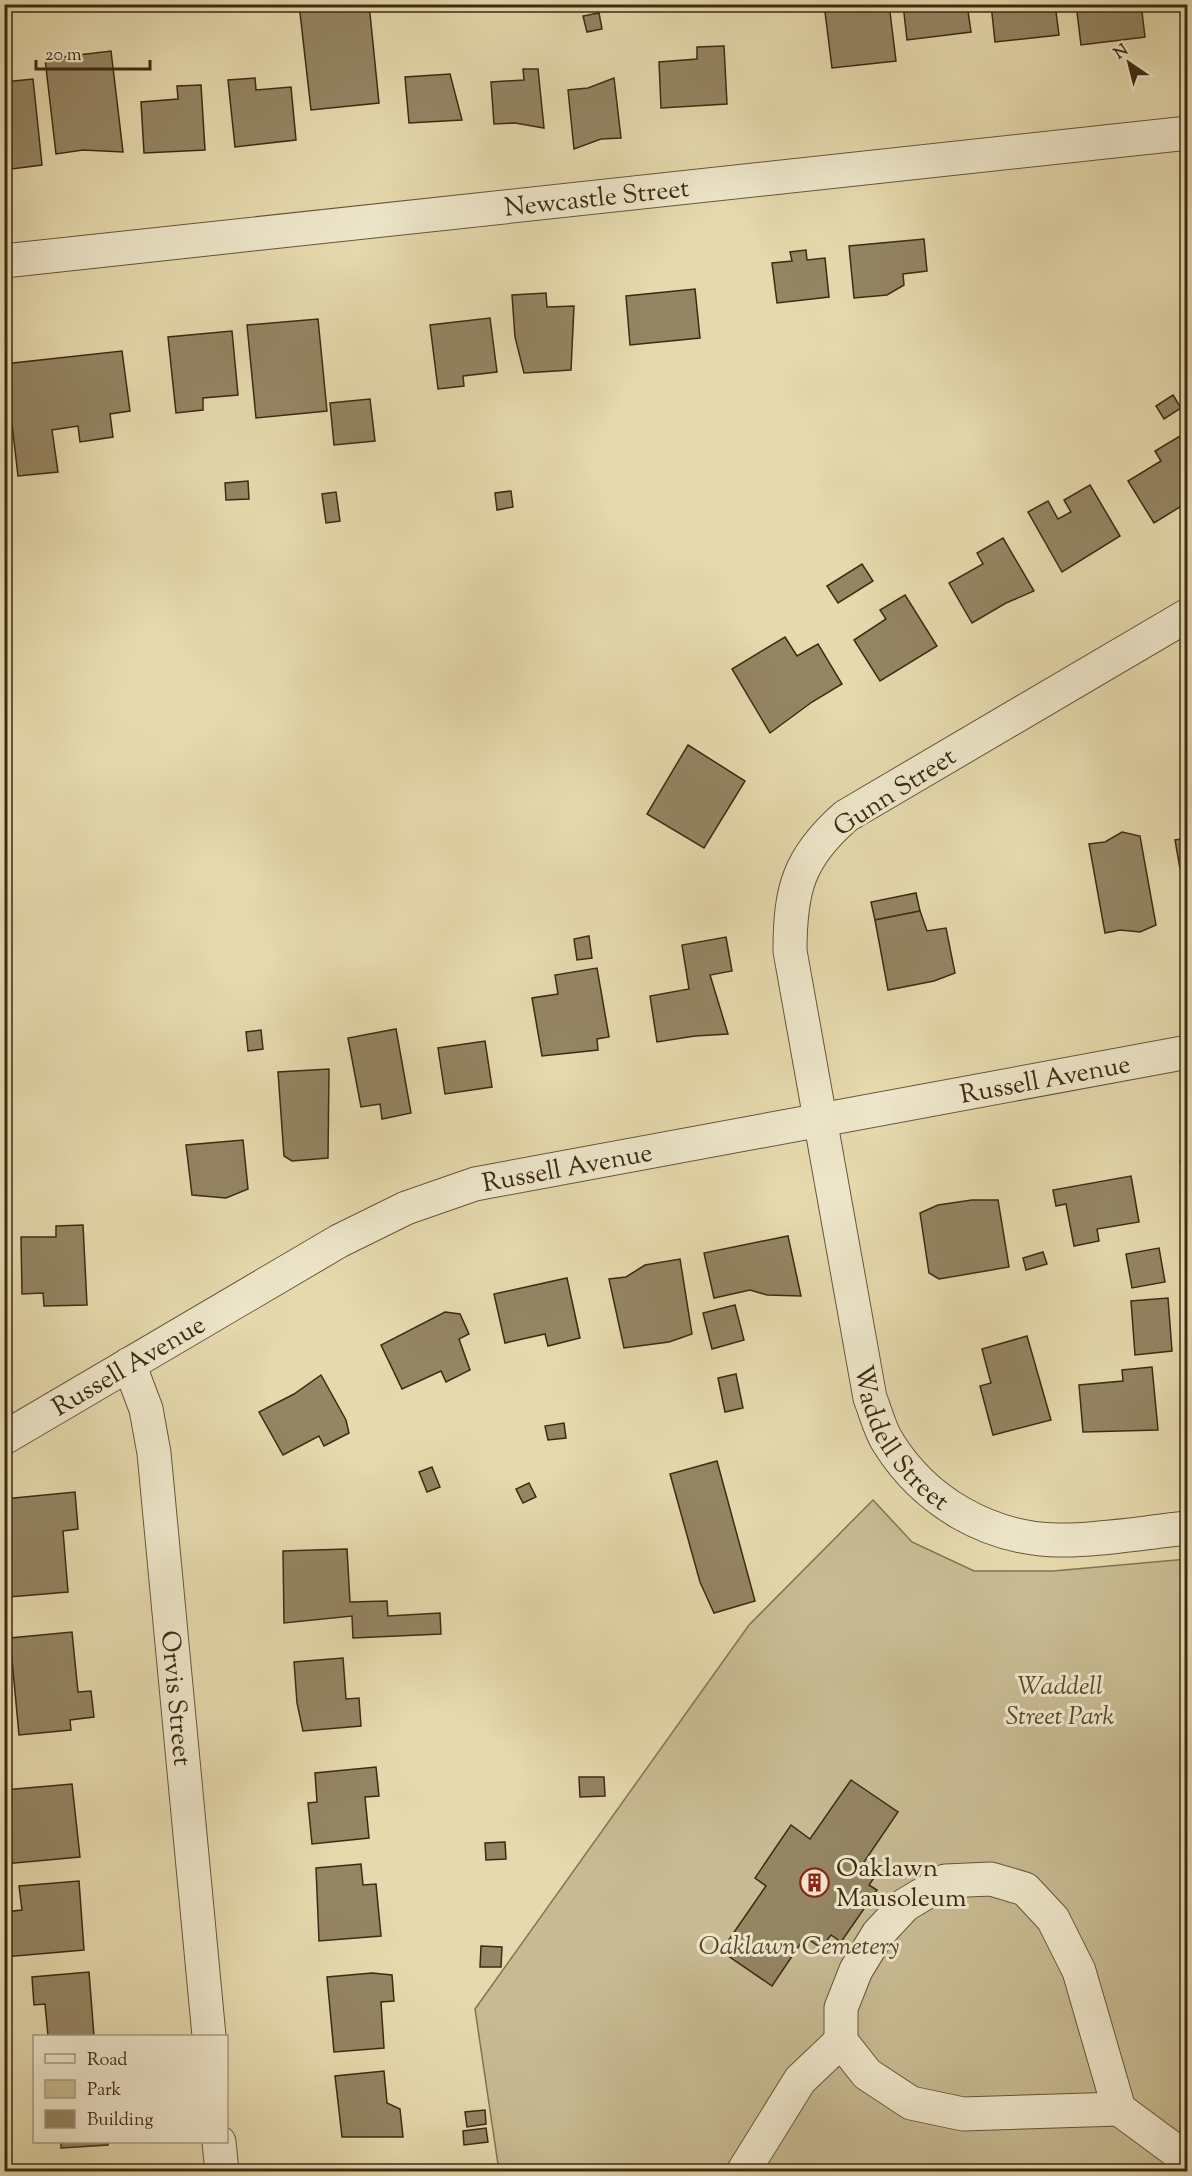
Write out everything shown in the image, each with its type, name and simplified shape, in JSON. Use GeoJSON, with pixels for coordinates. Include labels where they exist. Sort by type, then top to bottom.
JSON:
{"type":"FeatureCollection","features":[{"type":"Feature","properties":{"kind":"street","name":"Newcastle Street"},"geometry":{"type":"LineString","coordinates":[[4,261],[1188,133]]}},
{"type":"Feature","properties":{"kind":"street","name":"Gunn Street"},"geometry":{"type":"LineString","coordinates":[[819,1120],[790,951],[790,908],[795,886],[815,847],[846,816],[1188,615]]}},
{"type":"Feature","properties":{"kind":"street","name":"Russell Avenue"},"geometry":{"type":"LineString","coordinates":[[4,1438],[339,1241],[406,1208],[475,1184],[1188,1052]]}},
{"type":"Feature","properties":{"kind":"street","name":"Waddell Street"},"geometry":{"type":"LineString","coordinates":[[819,1120],[870,1398],[888,1443],[917,1482],[957,1512],[1005,1532],[1056,1540],[1188,1528]]}},
{"type":"Feature","properties":{"kind":"street","name":"Orvis Street"},"geometry":{"type":"LineString","coordinates":[[129,1364],[146,1409],[154,1453],[209,2035]]}},
{"type":"Feature","properties":{"kind":"street"},"geometry":{"type":"LineString","coordinates":[[1119,2109],[963,2114],[911,2103],[867,2073],[841,2041],[841,2007],[856,1971],[884,1927],[905,1905],[945,1881],[991,1879],[1025,1889],[1053,1919],[1080,1971],[1119,2109],[1188,2160]]}},
{"type":"Feature","properties":{"kind":"street"},"geometry":{"type":"LineString","coordinates":[[743,2172],[800,2080],[841,2041]]}},
{"type":"Feature","properties":{"kind":"street"},"geometry":{"type":"LineString","coordinates":[[219,2143],[222,2172]]}},
{"type":"Feature","properties":{"kind":"green space","name":"Oaklawn Cemetery"},"geometry":{"type":"Polygon","coordinates":[[[873,1500],[912,1542],[974,1571],[1053,1571],[1187,1559],[1187,2171],[499,2171],[475,2009],[749,1625],[873,1500]]]}},
{"type":"Feature","properties":{"kind":"building"},"geometry":{"type":"Polygon","coordinates":[[[299,4],[369,4],[379,103],[311,110],[299,4]]]}},
{"type":"Feature","properties":{"kind":"building"},"geometry":{"type":"Polygon","coordinates":[[[824,4],[889,4],[896,61],[832,68],[824,4]]]}},
{"type":"Feature","properties":{"kind":"building"},"geometry":{"type":"Polygon","coordinates":[[[903,4],[967,4],[971,32],[907,40],[903,4]]]}},
{"type":"Feature","properties":{"kind":"building"},"geometry":{"type":"Polygon","coordinates":[[[991,4],[1055,4],[1059,35],[995,42],[991,4]]]}},
{"type":"Feature","properties":{"kind":"building"},"geometry":{"type":"Polygon","coordinates":[[[1076,4],[1141,4],[1145,37],[1081,45],[1076,4]]]}},
{"type":"Feature","properties":{"kind":"building"},"geometry":{"type":"Polygon","coordinates":[[[599,13],[602,29],[587,32],[583,16],[599,13]]]}},
{"type":"Feature","properties":{"kind":"building"},"geometry":{"type":"Polygon","coordinates":[[[724,46],[727,104],[661,108],[659,62],[697,59],[697,47],[724,46]]]}},
{"type":"Feature","properties":{"kind":"building"},"geometry":{"type":"Polygon","coordinates":[[[111,51],[123,152],[83,150],[56,154],[45,59],[111,51]]]}},
{"type":"Feature","properties":{"kind":"building"},"geometry":{"type":"Polygon","coordinates":[[[523,69],[538,69],[544,128],[515,123],[494,124],[491,82],[524,80],[523,69]]]}},
{"type":"Feature","properties":{"kind":"building"},"geometry":{"type":"Polygon","coordinates":[[[450,74],[462,120],[409,123],[405,77],[450,74]]]}},
{"type":"Feature","properties":{"kind":"building"},"geometry":{"type":"Polygon","coordinates":[[[255,78],[256,90],[291,87],[296,140],[235,147],[228,80],[255,78]]]}},
{"type":"Feature","properties":{"kind":"building"},"geometry":{"type":"Polygon","coordinates":[[[614,78],[621,138],[601,139],[574,149],[568,90],[588,88],[614,78]]]}},
{"type":"Feature","properties":{"kind":"building"},"geometry":{"type":"Polygon","coordinates":[[[33,79],[42,165],[4,170],[4,82],[33,79]]]}},
{"type":"Feature","properties":{"kind":"building"},"geometry":{"type":"Polygon","coordinates":[[[201,85],[205,150],[144,153],[141,102],[178,99],[177,86],[201,85]]]}},
{"type":"Feature","properties":{"kind":"building"},"geometry":{"type":"Polygon","coordinates":[[[924,239],[927,271],[903,274],[904,285],[887,295],[854,298],[849,246],[924,239]]]}},
{"type":"Feature","properties":{"kind":"building"},"geometry":{"type":"Polygon","coordinates":[[[806,250],[807,260],[825,258],[829,297],[777,303],[772,263],[792,261],[790,252],[806,250]]]}},
{"type":"Feature","properties":{"kind":"building"},"geometry":{"type":"Polygon","coordinates":[[[695,289],[700,338],[630,345],[626,296],[695,289]]]}},
{"type":"Feature","properties":{"kind":"building"},"geometry":{"type":"Polygon","coordinates":[[[546,293],[547,307],[574,306],[571,370],[524,373],[515,337],[512,295],[546,293]]]}},
{"type":"Feature","properties":{"kind":"building"},"geometry":{"type":"Polygon","coordinates":[[[490,318],[497,372],[463,376],[464,386],[438,389],[430,325],[490,318]]]}},
{"type":"Feature","properties":{"kind":"building"},"geometry":{"type":"Polygon","coordinates":[[[318,319],[327,411],[256,418],[247,325],[318,319]]]}},
{"type":"Feature","properties":{"kind":"building"},"geometry":{"type":"Polygon","coordinates":[[[232,331],[238,395],[203,398],[203,410],[176,413],[168,337],[232,331]]]}},
{"type":"Feature","properties":{"kind":"building"},"geometry":{"type":"Polygon","coordinates":[[[122,351],[130,411],[110,414],[113,437],[80,442],[78,426],[52,430],[58,472],[18,476],[12,424],[5,425],[4,364],[122,351]]]}},
{"type":"Feature","properties":{"kind":"building"},"geometry":{"type":"Polygon","coordinates":[[[1173,395],[1181,408],[1164,419],[1156,406],[1173,395]]]}},
{"type":"Feature","properties":{"kind":"building"},"geometry":{"type":"Polygon","coordinates":[[[370,399],[375,441],[334,445],[330,403],[370,399]]]}},
{"type":"Feature","properties":{"kind":"building"},"geometry":{"type":"Polygon","coordinates":[[[1180,436],[1188,449],[1188,502],[1154,523],[1128,481],[1161,461],[1155,451],[1180,436]]]}},
{"type":"Feature","properties":{"kind":"building"},"geometry":{"type":"Polygon","coordinates":[[[248,481],[249,499],[226,500],[225,483],[248,481]]]}},
{"type":"Feature","properties":{"kind":"building"},"geometry":{"type":"Polygon","coordinates":[[[1090,485],[1120,536],[1062,572],[1028,512],[1048,501],[1058,519],[1071,512],[1064,500],[1090,485]]]}},
{"type":"Feature","properties":{"kind":"building"},"geometry":{"type":"Polygon","coordinates":[[[511,491],[513,507],[497,510],[495,493],[511,491]]]}},
{"type":"Feature","properties":{"kind":"building"},"geometry":{"type":"Polygon","coordinates":[[[336,492],[340,521],[326,523],[322,494],[336,492]]]}},
{"type":"Feature","properties":{"kind":"building"},"geometry":{"type":"Polygon","coordinates":[[[1003,538],[1034,591],[1006,603],[972,623],[949,583],[983,564],[977,553],[1003,538]]]}},
{"type":"Feature","properties":{"kind":"building"},"geometry":{"type":"Polygon","coordinates":[[[862,564],[873,581],[838,603],[827,586],[862,564]]]}},
{"type":"Feature","properties":{"kind":"building"},"geometry":{"type":"Polygon","coordinates":[[[905,595],[937,646],[880,681],[854,640],[886,619],[880,610],[905,595]]]}},
{"type":"Feature","properties":{"kind":"building"},"geometry":{"type":"Polygon","coordinates":[[[785,637],[797,656],[818,644],[842,684],[812,702],[770,733],[732,669],[785,637]]]}},
{"type":"Feature","properties":{"kind":"building"},"geometry":{"type":"Polygon","coordinates":[[[688,745],[745,781],[704,848],[647,814],[688,745]]]}},
{"type":"Feature","properties":{"kind":"building"},"geometry":{"type":"Polygon","coordinates":[[[1122,832],[1140,836],[1156,925],[1140,932],[1120,930],[1105,933],[1089,844],[1105,842],[1122,832]]]}},
{"type":"Feature","properties":{"kind":"building"},"geometry":{"type":"Polygon","coordinates":[[[1188,838],[1188,868],[1180,869],[1175,840],[1188,838]]]}},
{"type":"Feature","properties":{"kind":"building"},"geometry":{"type":"Polygon","coordinates":[[[916,893],[920,911],[875,920],[871,902],[916,893]]]}},
{"type":"Feature","properties":{"kind":"building"},"geometry":{"type":"Polygon","coordinates":[[[920,911],[927,931],[946,928],[955,973],[934,981],[888,990],[875,920],[920,911]]]}},
{"type":"Feature","properties":{"kind":"building"},"geometry":{"type":"Polygon","coordinates":[[[589,936],[592,958],[577,960],[574,939],[589,936]]]}},
{"type":"Feature","properties":{"kind":"building"},"geometry":{"type":"Polygon","coordinates":[[[726,937],[732,971],[710,975],[728,1034],[657,1042],[650,996],[689,989],[682,945],[726,937]]]}},
{"type":"Feature","properties":{"kind":"building"},"geometry":{"type":"Polygon","coordinates":[[[597,968],[609,1037],[597,1039],[598,1050],[542,1056],[532,998],[558,994],[555,975],[597,968]]]}},
{"type":"Feature","properties":{"kind":"building"},"geometry":{"type":"Polygon","coordinates":[[[396,1029],[411,1113],[382,1119],[380,1104],[361,1107],[348,1038],[396,1029]]]}},
{"type":"Feature","properties":{"kind":"building"},"geometry":{"type":"Polygon","coordinates":[[[261,1030],[263,1049],[248,1051],[246,1032],[261,1030]]]}},
{"type":"Feature","properties":{"kind":"building"},"geometry":{"type":"Polygon","coordinates":[[[485,1041],[492,1087],[445,1094],[438,1048],[485,1041]]]}},
{"type":"Feature","properties":{"kind":"building"},"geometry":{"type":"Polygon","coordinates":[[[329,1069],[328,1158],[292,1161],[284,1156],[278,1072],[329,1069]]]}},
{"type":"Feature","properties":{"kind":"building"},"geometry":{"type":"Polygon","coordinates":[[[243,1140],[248,1189],[226,1198],[192,1195],[186,1145],[243,1140]]]}},
{"type":"Feature","properties":{"kind":"building"},"geometry":{"type":"Polygon","coordinates":[[[1188,1161],[1188,1201],[1180,1162],[1188,1161]]]}},
{"type":"Feature","properties":{"kind":"building"},"geometry":{"type":"Polygon","coordinates":[[[1131,1176],[1139,1222],[1097,1229],[1099,1241],[1074,1246],[1066,1204],[1056,1206],[1053,1190],[1131,1176]]]}},
{"type":"Feature","properties":{"kind":"building"},"geometry":{"type":"Polygon","coordinates":[[[972,1200],[998,1200],[1009,1267],[939,1279],[929,1273],[920,1213],[938,1205],[972,1200]]]}},
{"type":"Feature","properties":{"kind":"building"},"geometry":{"type":"Polygon","coordinates":[[[83,1225],[87,1305],[44,1306],[43,1293],[22,1294],[21,1237],[56,1237],[56,1226],[83,1225]]]}},
{"type":"Feature","properties":{"kind":"building"},"geometry":{"type":"Polygon","coordinates":[[[788,1236],[801,1296],[767,1295],[750,1290],[714,1298],[704,1253],[788,1236]]]}},
{"type":"Feature","properties":{"kind":"building"},"geometry":{"type":"Polygon","coordinates":[[[1159,1248],[1165,1282],[1132,1288],[1126,1254],[1159,1248]]]}},
{"type":"Feature","properties":{"kind":"building"},"geometry":{"type":"Polygon","coordinates":[[[1043,1252],[1047,1264],[1026,1270],[1023,1258],[1043,1252]]]}},
{"type":"Feature","properties":{"kind":"building"},"geometry":{"type":"Polygon","coordinates":[[[680,1259],[692,1334],[669,1342],[624,1348],[609,1279],[626,1277],[645,1265],[680,1259]]]}},
{"type":"Feature","properties":{"kind":"building"},"geometry":{"type":"Polygon","coordinates":[[[567,1278],[580,1338],[548,1346],[545,1334],[505,1343],[494,1294],[567,1278]]]}},
{"type":"Feature","properties":{"kind":"building"},"geometry":{"type":"Polygon","coordinates":[[[1168,1298],[1172,1351],[1135,1355],[1131,1301],[1168,1298]]]}},
{"type":"Feature","properties":{"kind":"building"},"geometry":{"type":"Polygon","coordinates":[[[735,1305],[744,1340],[712,1349],[703,1313],[735,1305]]]}},
{"type":"Feature","properties":{"kind":"building"},"geometry":{"type":"Polygon","coordinates":[[[445,1312],[460,1314],[469,1334],[459,1339],[470,1370],[446,1382],[441,1371],[402,1389],[381,1345],[445,1312]]]}},
{"type":"Feature","properties":{"kind":"building"},"geometry":{"type":"Polygon","coordinates":[[[1027,1336],[1051,1420],[993,1435],[980,1386],[991,1383],[982,1349],[1027,1336]]]}},
{"type":"Feature","properties":{"kind":"building"},"geometry":{"type":"Polygon","coordinates":[[[1152,1367],[1158,1430],[1083,1432],[1079,1385],[1123,1381],[1122,1370],[1152,1367]]]}},
{"type":"Feature","properties":{"kind":"building"},"geometry":{"type":"Polygon","coordinates":[[[736,1374],[743,1408],[725,1412],[718,1378],[736,1374]]]}},
{"type":"Feature","properties":{"kind":"building"},"geometry":{"type":"Polygon","coordinates":[[[321,1375],[346,1420],[349,1433],[324,1446],[319,1436],[283,1455],[259,1412],[294,1394],[321,1375]]]}},
{"type":"Feature","properties":{"kind":"building"},"geometry":{"type":"Polygon","coordinates":[[[564,1423],[566,1438],[548,1440],[545,1426],[564,1423]]]}},
{"type":"Feature","properties":{"kind":"building"},"geometry":{"type":"Polygon","coordinates":[[[717,1461],[755,1601],[714,1613],[700,1582],[670,1474],[717,1461]]]}},
{"type":"Feature","properties":{"kind":"building"},"geometry":{"type":"Polygon","coordinates":[[[432,1467],[440,1487],[427,1492],[419,1472],[432,1467]]]}},
{"type":"Feature","properties":{"kind":"building"},"geometry":{"type":"Polygon","coordinates":[[[529,1483],[536,1497],[523,1503],[516,1489],[529,1483]]]}},
{"type":"Feature","properties":{"kind":"building"},"geometry":{"type":"Polygon","coordinates":[[[75,1492],[78,1529],[63,1531],[68,1592],[9,1597],[4,1553],[4,1499],[75,1492]]]}},
{"type":"Feature","properties":{"kind":"building"},"geometry":{"type":"Polygon","coordinates":[[[347,1549],[350,1602],[387,1601],[388,1616],[440,1613],[441,1634],[353,1638],[352,1616],[284,1623],[283,1551],[347,1549]]]}},
{"type":"Feature","properties":{"kind":"building"},"geometry":{"type":"Polygon","coordinates":[[[72,1632],[78,1692],[91,1691],[94,1717],[70,1720],[71,1730],[19,1735],[10,1638],[72,1632]]]}},
{"type":"Feature","properties":{"kind":"building"},"geometry":{"type":"Polygon","coordinates":[[[343,1658],[346,1699],[359,1698],[361,1726],[303,1731],[297,1703],[294,1662],[343,1658]]]}},
{"type":"Feature","properties":{"kind":"building"},"geometry":{"type":"Polygon","coordinates":[[[376,1767],[379,1796],[365,1797],[369,1838],[312,1844],[308,1803],[317,1802],[315,1773],[376,1767]]]}},
{"type":"Feature","properties":{"kind":"building"},"geometry":{"type":"Polygon","coordinates":[[[579,1777],[604,1777],[605,1796],[580,1797],[579,1777]]]}},
{"type":"Feature","properties":{"kind":"building","name":"Oaklawn Mausoleum"},"geometry":{"type":"Polygon","coordinates":[[[851,1780],[898,1812],[864,1862],[878,1872],[869,1885],[877,1890],[841,1942],[831,1935],[821,1948],[805,1937],[772,1986],[721,1951],[766,1886],[755,1878],[791,1825],[810,1839],[851,1780]]]}},
{"type":"Feature","properties":{"kind":"building"},"geometry":{"type":"Polygon","coordinates":[[[72,1784],[80,1857],[4,1864],[4,1790],[72,1784]]]}},
{"type":"Feature","properties":{"kind":"building"},"geometry":{"type":"Polygon","coordinates":[[[505,1842],[506,1859],[486,1860],[485,1843],[505,1842]]]}},
{"type":"Feature","properties":{"kind":"building"},"geometry":{"type":"Polygon","coordinates":[[[361,1864],[363,1885],[376,1884],[381,1936],[319,1941],[316,1868],[361,1864]]]}},
{"type":"Feature","properties":{"kind":"building"},"geometry":{"type":"Polygon","coordinates":[[[79,1881],[84,1950],[4,1957],[4,1912],[22,1910],[19,1886],[79,1881]]]}},
{"type":"Feature","properties":{"kind":"building"},"geometry":{"type":"Polygon","coordinates":[[[481,1946],[502,1947],[501,1967],[480,1967],[481,1946]]]}},
{"type":"Feature","properties":{"kind":"building"},"geometry":{"type":"Polygon","coordinates":[[[89,1972],[94,2035],[48,2035],[45,2004],[34,2005],[32,1977],[89,1972]]]}},
{"type":"Feature","properties":{"kind":"building"},"geometry":{"type":"Polygon","coordinates":[[[372,1973],[392,1975],[394,2001],[381,2002],[384,2048],[334,2052],[327,1977],[372,1973]]]}},
{"type":"Feature","properties":{"kind":"building"},"geometry":{"type":"Polygon","coordinates":[[[384,2071],[387,2103],[400,2109],[403,2137],[342,2137],[335,2076],[384,2071]]]}},
{"type":"Feature","properties":{"kind":"building"},"geometry":{"type":"Polygon","coordinates":[[[485,2110],[486,2124],[467,2127],[465,2112],[485,2110]]]}},
{"type":"Feature","properties":{"kind":"building"},"geometry":{"type":"Polygon","coordinates":[[[486,2128],[488,2142],[464,2145],[463,2131],[486,2128]]]}},
{"type":"Feature","properties":{"kind":"building"},"geometry":{"type":"Polygon","coordinates":[[[61,2143],[108,2143],[108,2145],[61,2148],[61,2143]]]}},
{"type":"Feature","properties":{"kind":"building"},"geometry":{"type":"Polygon","coordinates":[[[106,2167],[106,2172],[50,2172],[106,2167]]]}},
{"type":"Feature","properties":{"kind":"place","name":"Oaklawn Mausoleum"},"geometry":{"type":"Point","coordinates":[815,1882]}},
{"type":"Feature","properties":{"kind":"park label","name":"Waddell Street Park"},"geometry":{"type":"Point","coordinates":[1060,1700]}}]}
